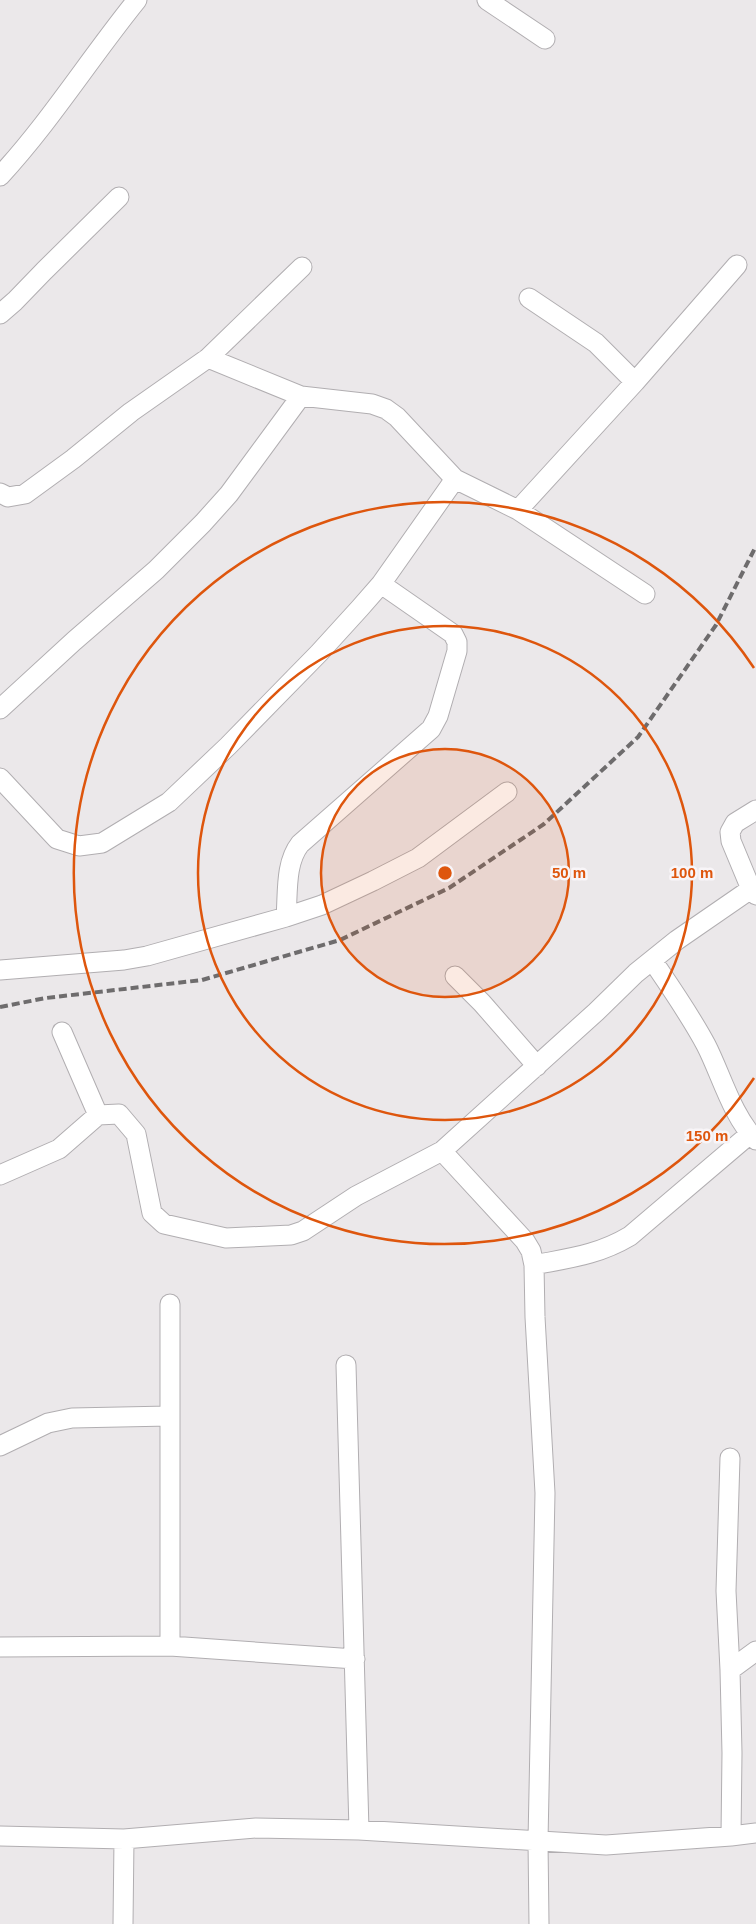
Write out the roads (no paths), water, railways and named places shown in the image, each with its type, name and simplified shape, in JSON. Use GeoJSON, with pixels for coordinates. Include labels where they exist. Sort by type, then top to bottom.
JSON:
{"type":"FeatureCollection","features":[{"type":"Feature","properties":{"kind":"street"},"geometry":{"type":"LineString","coordinates":[[0,176],[74,84],[136,0]]}},
{"type":"Feature","properties":{"kind":"street"},"geometry":{"type":"LineString","coordinates":[[488,0],[545,40]]}},
{"type":"Feature","properties":{"kind":"street"},"geometry":{"type":"LineString","coordinates":[[0,314],[118,197]]}},
{"type":"Feature","properties":{"kind":"street"},"geometry":{"type":"LineString","coordinates":[[518,510],[635,382],[737,265]]}},
{"type":"Feature","properties":{"kind":"street"},"geometry":{"type":"LineString","coordinates":[[0,493],[8,497],[25,494],[73,459],[131,412],[208,358],[302,267]]}},
{"type":"Feature","properties":{"kind":"street"},"geometry":{"type":"LineString","coordinates":[[529,298],[596,343],[635,382]]}},
{"type":"Feature","properties":{"kind":"street"},"geometry":{"type":"LineString","coordinates":[[208,358],[301,396],[372,404],[386,409],[397,417],[455,479],[518,510],[645,594]]}},
{"type":"Feature","properties":{"kind":"street"},"geometry":{"type":"LineString","coordinates":[[0,709],[42,669],[156,570],[203,523],[229,494],[301,396]]}},
{"type":"Feature","properties":{"kind":"street"},"geometry":{"type":"LineString","coordinates":[[0,778],[57,840],[79,846],[102,843],[169,802],[228,746],[318,654],[381,584],[455,479]]}},
{"type":"Feature","properties":{"kind":"street"},"geometry":{"type":"LineString","coordinates":[[286,917],[290,862],[293,852],[431,729],[438,716],[457,651],[457,642],[453,634],[381,584]]}},
{"type":"Feature","properties":{"kind":"street"},"geometry":{"type":"LineString","coordinates":[[0,970],[124,960],[147,956],[322,905],[374,882],[418,858],[507,792]]}},
{"type":"Feature","properties":{"kind":"street"},"geometry":{"type":"LineString","coordinates":[[0,1175],[58,1149],[98,1115],[119,1114],[136,1134],[152,1213],[164,1224],[226,1238],[291,1235],[303,1231],[356,1196],[442,1151],[596,1012],[636,973],[652,960],[754,892],[731,841],[730,832],[735,823],[756,810]]}},
{"type":"Feature","properties":{"kind":"street"},"geometry":{"type":"LineString","coordinates":[[534,1265],[592,1254],[613,1246],[630,1236],[753,1137],[733,1105],[690,1016],[652,960]]}},
{"type":"Feature","properties":{"kind":"street"},"geometry":{"type":"LineString","coordinates":[[455,976],[482,1003],[537,1066]]}},
{"type":"Feature","properties":{"kind":"street"},"geometry":{"type":"LineString","coordinates":[[62,1032],[98,1115]]}},
{"type":"Feature","properties":{"kind":"street"},"geometry":{"type":"LineString","coordinates":[[442,1151],[525,1241],[531,1251],[534,1265],[535,1317],[545,1493],[538,1841],[540,1924]]}},
{"type":"Feature","properties":{"kind":"street"},"geometry":{"type":"LineString","coordinates":[[170,1304],[170,1646]]}},
{"type":"Feature","properties":{"kind":"street"},"geometry":{"type":"LineString","coordinates":[[346,1365],[359,1830]]}},
{"type":"Feature","properties":{"kind":"street"},"geometry":{"type":"LineString","coordinates":[[0,1446],[48,1423],[72,1418],[169,1416]]}},
{"type":"Feature","properties":{"kind":"street"},"geometry":{"type":"LineString","coordinates":[[730,1458],[726,1591],[732,1753],[731,1836]]}},
{"type":"Feature","properties":{"kind":"street"},"geometry":{"type":"LineString","coordinates":[[0,1647],[170,1646],[354,1659]]}},
{"type":"Feature","properties":{"kind":"street"},"geometry":{"type":"LineString","coordinates":[[730,1670],[756,1651]]}},
{"type":"Feature","properties":{"kind":"street"},"geometry":{"type":"LineString","coordinates":[[0,1836],[124,1839],[256,1828],[359,1830],[606,1845],[731,1836],[756,1832]]}},
{"type":"Feature","properties":{"kind":"street"},"geometry":{"type":"LineString","coordinates":[[123,1924],[124,1839]]}},
{"type":"Feature","properties":{"kind":"railway"},"geometry":{"type":"LineString","coordinates":[[0,1007],[46,998],[202,980],[340,940],[449,888],[544,824],[638,737],[716,625],[756,546]]}}]}
